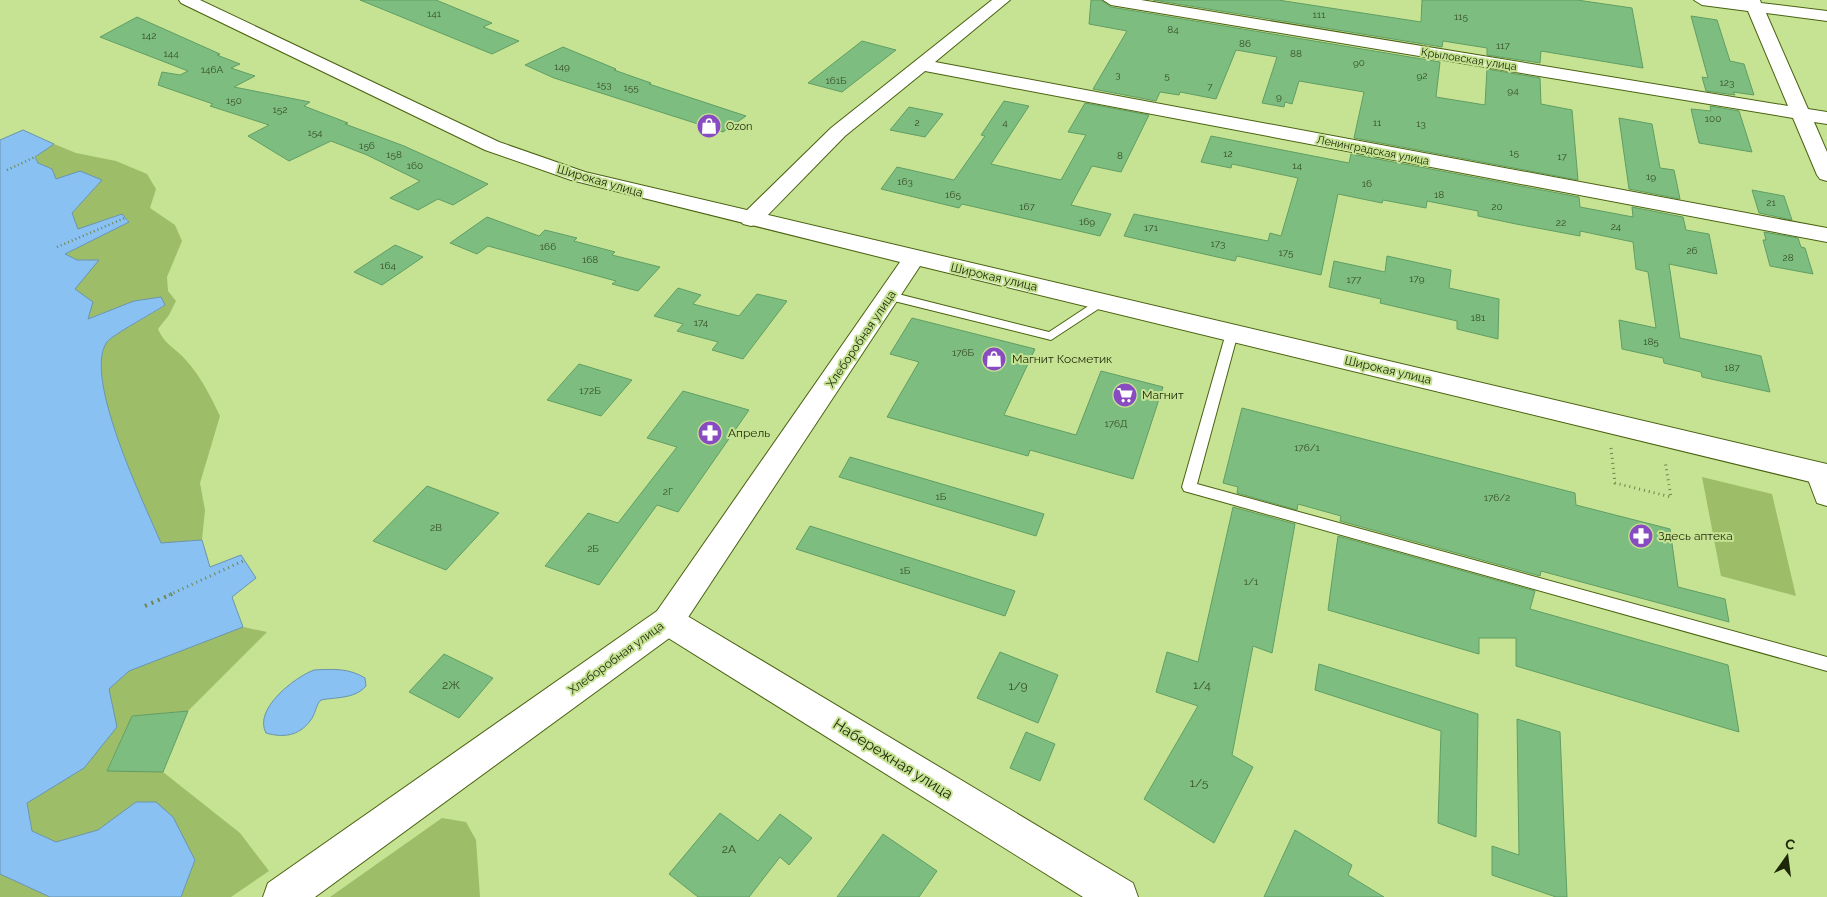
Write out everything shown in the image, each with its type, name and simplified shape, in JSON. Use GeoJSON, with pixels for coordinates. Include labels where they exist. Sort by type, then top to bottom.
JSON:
{"type":"FeatureCollection","features":[{"type":"Feature","properties":{"kind":"street","name":"Широкая улица"},"geometry":{"type":"LineString","coordinates":[[187,0],[492,146],[578,176],[751,219],[1609,423],[1825,481]]}},
{"type":"Feature","properties":{"kind":"street"},"geometry":{"type":"LineString","coordinates":[[751,219],[838,132],[920,64],[1002,0]]}},
{"type":"Feature","properties":{"kind":"street","name":"Крыловская улица"},"geometry":{"type":"LineString","coordinates":[[1111,0],[1827,118]]}},
{"type":"Feature","properties":{"kind":"street"},"geometry":{"type":"LineString","coordinates":[[1702,0],[1753,3],[1827,16]]}},
{"type":"Feature","properties":{"kind":"street"},"geometry":{"type":"LineString","coordinates":[[1753,3],[1827,175]]}},
{"type":"Feature","properties":{"kind":"street","name":"Ленинградская улица"},"geometry":{"type":"LineString","coordinates":[[920,64],[1827,236]]}},
{"type":"Feature","properties":{"kind":"street","name":"Хлеборобная улица"},"geometry":{"type":"LineString","coordinates":[[282,897],[668,621],[914,258]]}},
{"type":"Feature","properties":{"kind":"street","name":"Набережная улица"},"geometry":{"type":"LineString","coordinates":[[668,621],[1118,897]]}},
{"type":"Feature","properties":{"kind":"lane"},"geometry":{"type":"LineString","coordinates":[[890,296],[1051,336],[1103,302]]}},
{"type":"Feature","properties":{"kind":"lane"},"geometry":{"type":"LineString","coordinates":[[1232,333],[1189,487],[1827,664]]}},
{"type":"Feature","properties":{"kind":"path"},"geometry":{"type":"LineString","coordinates":[[7,170],[35,157]]}},
{"type":"Feature","properties":{"kind":"path"},"geometry":{"type":"LineString","coordinates":[[56,247],[125,218]]}},
{"type":"Feature","properties":{"kind":"path"},"geometry":{"type":"LineString","coordinates":[[1609,423],[1615,483],[1670,497],[1661,436]]}},
{"type":"Feature","properties":{"kind":"path"},"geometry":{"type":"LineString","coordinates":[[145,606],[245,560]]}},
{"type":"Feature","properties":{"kind":"green space"},"geometry":{"type":"Polygon","coordinates":[[[54,144],[76,153],[116,161],[147,174],[156,189],[150,208],[175,225],[182,241],[167,277],[168,291],[176,301],[169,315],[158,329],[166,342],[184,358],[200,378],[220,416],[200,483],[205,510],[202,540],[161,543],[130,472],[109,410],[103,382],[101,359],[107,342],[165,305],[161,297],[134,301],[87,319],[75,289],[98,260],[77,260],[65,254],[129,221],[121,214],[78,230],[72,213],[102,180],[80,171],[56,179],[52,169],[38,163],[35,157],[54,144]]]}},
{"type":"Feature","properties":{"kind":"green space"},"geometry":{"type":"Polygon","coordinates":[[[1702,477],[1772,494],[1796,596],[1721,576],[1702,477]]]}},
{"type":"Feature","properties":{"kind":"green space"},"geometry":{"type":"Polygon","coordinates":[[[243,627],[267,632],[188,711],[132,716],[107,770],[163,772],[240,833],[269,871],[231,897],[181,897],[195,860],[173,817],[136,802],[98,830],[56,842],[32,831],[27,802],[84,768],[117,727],[109,689],[129,671],[243,627]]]}},
{"type":"Feature","properties":{"kind":"green space"},"geometry":{"type":"Polygon","coordinates":[[[442,818],[466,822],[476,840],[480,897],[330,897],[442,818]]]}},
{"type":"Feature","properties":{"kind":"green space"},"geometry":{"type":"Polygon","coordinates":[[[0,874],[50,897],[0,897],[0,874]]]}},
{"type":"Feature","properties":{"kind":"water"},"geometry":{"type":"Polygon","coordinates":[[[23,130],[54,144],[35,157],[38,163],[52,169],[56,179],[80,171],[102,180],[72,213],[78,229],[122,214],[129,222],[65,254],[77,260],[99,260],[75,289],[93,302],[88,319],[134,301],[161,297],[165,305],[107,342],[101,359],[103,382],[109,411],[130,472],[161,543],[202,540],[210,567],[241,555],[256,578],[232,597],[243,627],[129,671],[109,689],[117,727],[84,768],[27,803],[32,831],[56,842],[98,830],[136,802],[156,802],[173,817],[195,860],[181,897],[50,897],[0,874],[0,140],[23,130]]]}},
{"type":"Feature","properties":{"kind":"water"},"geometry":{"type":"Polygon","coordinates":[[[334,669],[353,672],[365,678],[366,686],[362,690],[345,697],[321,700],[310,721],[296,733],[278,735],[266,733],[264,724],[265,714],[270,704],[297,679],[314,670],[334,669]]]}},
{"type":"Feature","properties":{"kind":"building"},"geometry":{"type":"Polygon","coordinates":[[[360,0],[436,0],[492,23],[483,27],[519,41],[492,54],[360,0]]]}},
{"type":"Feature","properties":{"kind":"building"},"geometry":{"type":"Polygon","coordinates":[[[1091,0],[1101,0],[1111,7],[1440,62],[1436,97],[1485,105],[1487,69],[1540,78],[1541,104],[1572,110],[1578,180],[1354,138],[1364,92],[1299,81],[1292,104],[1285,102],[1284,107],[1262,103],[1277,57],[1236,50],[1216,99],[1180,92],[1179,95],[1160,92],[1156,101],[1093,89],[1127,31],[1089,24],[1091,0]]]}},
{"type":"Feature","properties":{"kind":"building"},"geometry":{"type":"Polygon","coordinates":[[[1153,0],[1278,0],[1421,22],[1422,0],[1577,0],[1632,8],[1643,68],[1541,51],[1540,63],[1487,55],[1487,48],[1443,41],[1442,47],[1153,0]]]}},
{"type":"Feature","properties":{"kind":"building"},"geometry":{"type":"Polygon","coordinates":[[[1691,16],[1717,20],[1730,61],[1744,64],[1754,95],[1733,92],[1735,95],[1706,91],[1702,77],[1708,78],[1691,16]]]}},
{"type":"Feature","properties":{"kind":"building"},"geometry":{"type":"Polygon","coordinates":[[[137,17],[240,64],[231,68],[255,76],[234,87],[310,102],[304,106],[404,146],[488,184],[453,205],[438,199],[418,210],[390,198],[420,181],[367,155],[331,141],[289,161],[248,136],[269,125],[210,106],[213,104],[158,85],[162,72],[180,75],[188,71],[100,37],[137,17]]]}},
{"type":"Feature","properties":{"kind":"building"},"geometry":{"type":"Polygon","coordinates":[[[862,41],[896,50],[842,92],[808,83],[862,41]]]}},
{"type":"Feature","properties":{"kind":"building"},"geometry":{"type":"Polygon","coordinates":[[[563,47],[616,69],[614,70],[651,83],[649,84],[746,116],[723,132],[554,78],[525,65],[563,47]]]}},
{"type":"Feature","properties":{"kind":"building"},"geometry":{"type":"Polygon","coordinates":[[[1004,101],[1029,106],[991,164],[1061,180],[1086,135],[1068,132],[1085,103],[1149,115],[1121,172],[1092,166],[1071,205],[1111,214],[1100,236],[962,204],[959,208],[881,189],[897,167],[954,180],[985,136],[981,135],[1004,101]]]}},
{"type":"Feature","properties":{"kind":"building"},"geometry":{"type":"Polygon","coordinates":[[[1710,106],[1739,111],[1752,152],[1699,143],[1691,109],[1711,111],[1710,106]]]}},
{"type":"Feature","properties":{"kind":"building"},"geometry":{"type":"Polygon","coordinates":[[[909,107],[943,114],[925,137],[890,130],[909,107]]]}},
{"type":"Feature","properties":{"kind":"building"},"geometry":{"type":"Polygon","coordinates":[[[1619,118],[1652,124],[1660,168],[1674,170],[1680,199],[1629,189],[1619,118]]]}},
{"type":"Feature","properties":{"kind":"building"},"geometry":{"type":"Polygon","coordinates":[[[1211,136],[1349,163],[1351,154],[1579,197],[1580,207],[1633,217],[1632,207],[1683,217],[1686,230],[1709,234],[1717,274],[1669,264],[1680,338],[1761,356],[1770,392],[1702,377],[1701,372],[1664,363],[1663,358],[1622,349],[1619,320],[1656,328],[1648,272],[1636,269],[1633,242],[1580,231],[1580,236],[1516,224],[1478,216],[1478,211],[1427,201],[1426,208],[1383,200],[1382,203],[1338,194],[1321,275],[1237,256],[1235,261],[1124,236],[1134,214],[1268,241],[1270,233],[1281,236],[1298,178],[1232,164],[1231,168],[1201,162],[1211,136]]]}},
{"type":"Feature","properties":{"kind":"building"},"geometry":{"type":"Polygon","coordinates":[[[1752,190],[1784,196],[1792,220],[1759,213],[1752,190]]]}},
{"type":"Feature","properties":{"kind":"building"},"geometry":{"type":"Polygon","coordinates":[[[487,217],[539,236],[545,230],[577,238],[574,241],[615,252],[612,255],[660,267],[638,291],[612,284],[616,281],[488,246],[477,254],[450,243],[487,217]]]}},
{"type":"Feature","properties":{"kind":"building"},"geometry":{"type":"Polygon","coordinates":[[[1764,232],[1798,238],[1801,247],[1805,248],[1813,274],[1770,266],[1763,240],[1766,240],[1764,232]]]}},
{"type":"Feature","properties":{"kind":"building"},"geometry":{"type":"Polygon","coordinates":[[[395,245],[423,257],[382,285],[354,272],[395,245]]]}},
{"type":"Feature","properties":{"kind":"building"},"geometry":{"type":"Polygon","coordinates":[[[1387,256],[1451,270],[1449,288],[1499,299],[1498,339],[1457,329],[1457,321],[1380,303],[1381,299],[1329,287],[1334,261],[1385,272],[1387,256]]]}},
{"type":"Feature","properties":{"kind":"building"},"geometry":{"type":"Polygon","coordinates":[[[678,288],[701,295],[693,304],[739,316],[757,294],[787,301],[743,359],[712,350],[718,342],[677,331],[683,324],[654,316],[678,288]]]}},
{"type":"Feature","properties":{"kind":"building"},"geometry":{"type":"Polygon","coordinates":[[[912,318],[1035,349],[1004,415],[1076,435],[1101,371],[1163,387],[1133,479],[1030,450],[1028,456],[887,417],[919,362],[890,354],[912,318]]]}},
{"type":"Feature","properties":{"kind":"building"},"geometry":{"type":"Polygon","coordinates":[[[579,364],[632,380],[601,416],[547,400],[579,364]]]}},
{"type":"Feature","properties":{"kind":"building"},"geometry":{"type":"Polygon","coordinates":[[[683,391],[749,410],[678,512],[657,505],[599,585],[545,566],[588,513],[618,523],[677,447],[647,438],[683,391]]]}},
{"type":"Feature","properties":{"kind":"building"},"geometry":{"type":"Polygon","coordinates":[[[1242,408],[1575,493],[1576,505],[1670,529],[1678,587],[1725,599],[1729,622],[1541,571],[1540,576],[1340,521],[1341,516],[1298,504],[1297,510],[1237,493],[1238,487],[1223,483],[1242,408]]]}},
{"type":"Feature","properties":{"kind":"building"},"geometry":{"type":"Polygon","coordinates":[[[850,457],[1044,514],[1036,536],[839,477],[850,457]]]}},
{"type":"Feature","properties":{"kind":"building"},"geometry":{"type":"Polygon","coordinates":[[[427,486],[499,513],[446,570],[373,541],[427,486]]]}},
{"type":"Feature","properties":{"kind":"building"},"geometry":{"type":"Polygon","coordinates":[[[1233,507],[1295,524],[1272,653],[1253,646],[1232,755],[1253,767],[1214,843],[1144,799],[1198,706],[1156,692],[1167,652],[1198,662],[1233,507]]]}},
{"type":"Feature","properties":{"kind":"building"},"geometry":{"type":"Polygon","coordinates":[[[810,526],[1015,591],[1005,616],[796,549],[810,526]]]}},
{"type":"Feature","properties":{"kind":"building"},"geometry":{"type":"Polygon","coordinates":[[[1338,536],[1535,591],[1530,609],[1728,665],[1739,732],[1516,666],[1516,638],[1479,638],[1479,654],[1328,610],[1338,536]]]}},
{"type":"Feature","properties":{"kind":"building"},"geometry":{"type":"Polygon","coordinates":[[[1000,652],[1058,675],[1038,723],[977,698],[1000,652]]]}},
{"type":"Feature","properties":{"kind":"building"},"geometry":{"type":"Polygon","coordinates":[[[444,654],[493,678],[459,718],[409,692],[444,654]]]}},
{"type":"Feature","properties":{"kind":"building"},"geometry":{"type":"Polygon","coordinates":[[[1319,664],[1478,714],[1476,837],[1438,823],[1441,731],[1315,690],[1319,664]]]}},
{"type":"Feature","properties":{"kind":"building"},"geometry":{"type":"Polygon","coordinates":[[[188,711],[163,772],[107,771],[132,716],[188,711]]]}},
{"type":"Feature","properties":{"kind":"building"},"geometry":{"type":"Polygon","coordinates":[[[1517,719],[1560,732],[1567,897],[1556,897],[1492,875],[1492,846],[1519,855],[1517,719]]]}},
{"type":"Feature","properties":{"kind":"building"},"geometry":{"type":"Polygon","coordinates":[[[1026,732],[1055,744],[1040,781],[1010,768],[1026,732]]]}},
{"type":"Feature","properties":{"kind":"building"},"geometry":{"type":"Polygon","coordinates":[[[720,813],[758,841],[780,814],[812,838],[789,865],[780,857],[749,897],[698,897],[669,874],[720,813]]]}},
{"type":"Feature","properties":{"kind":"building"},"geometry":{"type":"Polygon","coordinates":[[[1295,830],[1352,865],[1348,875],[1384,897],[1264,897],[1295,830]]]}},
{"type":"Feature","properties":{"kind":"building"},"geometry":{"type":"Polygon","coordinates":[[[883,834],[937,871],[919,897],[837,897],[883,834]]]}},
{"type":"Feature","properties":{"kind":"place","name":"Ozon"},"geometry":{"type":"Point","coordinates":[709,126]}},
{"type":"Feature","properties":{"kind":"place","name":"Магнит Косметик"},"geometry":{"type":"Point","coordinates":[994,359]}},
{"type":"Feature","properties":{"kind":"place","name":"Магнит"},"geometry":{"type":"Point","coordinates":[1125,395]}},
{"type":"Feature","properties":{"kind":"place","name":"Апрель"},"geometry":{"type":"Point","coordinates":[710,433]}},
{"type":"Feature","properties":{"kind":"place","name":"Здесь аптека"},"geometry":{"type":"Point","coordinates":[1641,536]}}]}
